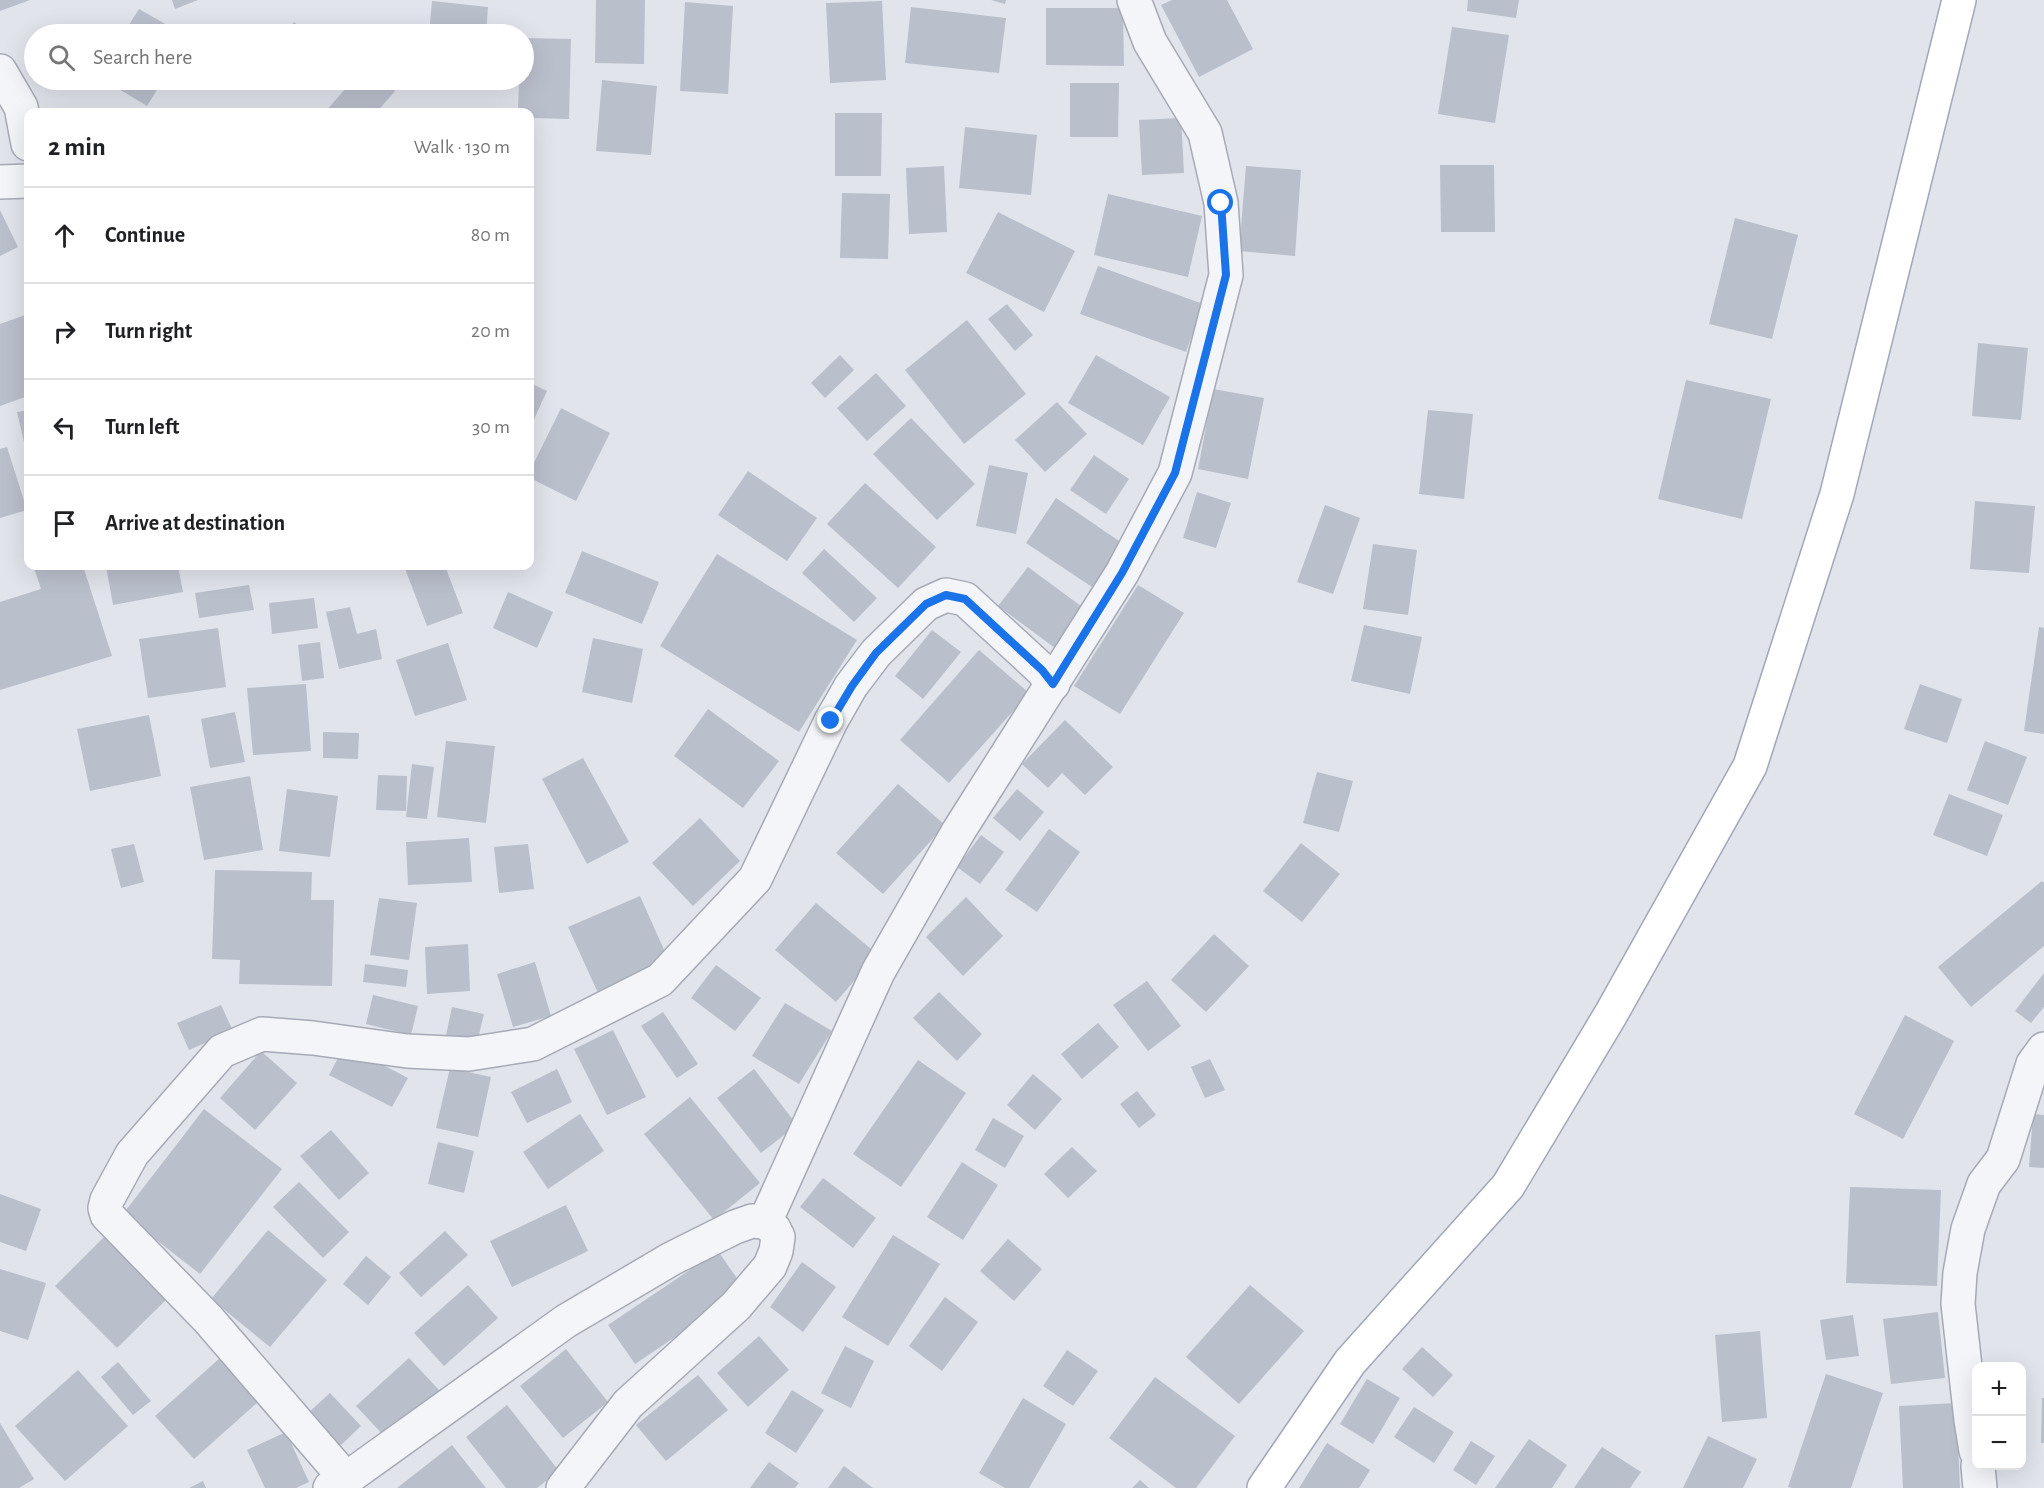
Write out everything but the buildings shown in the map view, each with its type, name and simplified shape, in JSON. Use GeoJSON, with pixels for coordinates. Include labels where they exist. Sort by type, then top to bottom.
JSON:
{"type":"FeatureCollection","features":[{"type":"Feature","properties":{"kind":"main road"},"geometry":{"type":"LineString","coordinates":[[1264,1488],[1350,1362],[1508,1186],[1611,1014],[1750,766],[1837,494],[1959,0]]}},
{"type":"Feature","properties":{"kind":"street"},"geometry":{"type":"LineString","coordinates":[[765,1222],[878,972],[958,832],[1122,573],[1175,473],[1226,275],[1221,203],[1205,133],[1150,42],[1134,0]]}},
{"type":"Feature","properties":{"kind":"street"},"geometry":{"type":"LineString","coordinates":[[0,71],[21,107],[24,123]]}},
{"type":"Feature","properties":{"kind":"street"},"geometry":{"type":"LineString","coordinates":[[0,182],[24,181]]}},
{"type":"Feature","properties":{"kind":"street"},"geometry":{"type":"LineString","coordinates":[[563,1488],[628,1404],[736,1306],[770,1266],[778,1237],[774,1229],[765,1222],[752,1221],[671,1259],[566,1321],[338,1484],[208,1319],[107,1215],[105,1208],[107,1200],[132,1154],[222,1051],[262,1034],[313,1038],[407,1051],[469,1054],[533,1044],[660,980],[755,879],[831,721],[852,686],[876,653],[926,604],[946,595],[965,599],[1042,670],[1053,684]]}},
{"type":"Feature","properties":{"kind":"street"},"geometry":{"type":"LineString","coordinates":[[1972,1425],[1958,1304],[1960,1273],[1968,1229],[1984,1184],[2002,1159],[2033,1064],[2044,1049]]}},
{"type":"Feature","properties":{"kind":"street"},"geometry":{"type":"LineString","coordinates":[[1978,1470],[1980,1488]]}},
{"type":"Feature","properties":{"kind":"route"},"geometry":{"type":"LineString","coordinates":[[831,721],[852,686],[876,653],[926,604],[946,595],[965,599],[1042,670],[1053,684],[1122,573],[1175,473],[1226,275],[1221,203]]}}]}
